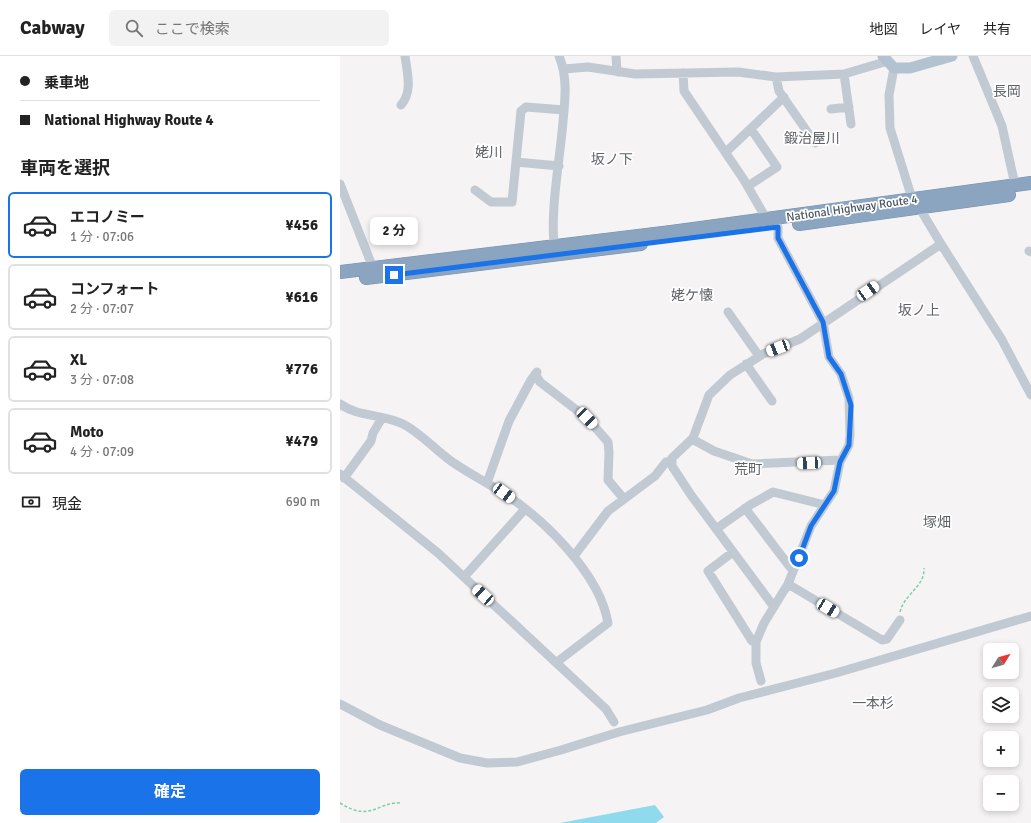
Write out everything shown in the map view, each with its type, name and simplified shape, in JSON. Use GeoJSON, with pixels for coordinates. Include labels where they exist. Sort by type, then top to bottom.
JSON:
{"type":"FeatureCollection","features":[{"type":"Feature","properties":{"kind":"highway","name":"National Highway Route 4"},"geometry":{"type":"LineString","coordinates":[[340,272],[778,227],[1031,183]]}},
{"type":"Feature","properties":{"kind":"highway","name":"National Highway Route 4"},"geometry":{"type":"LineString","coordinates":[[340,281],[764,220],[1031,192]]}},
{"type":"Feature","properties":{"kind":"main road"},"geometry":{"type":"LineString","coordinates":[[888,62],[922,65],[952,56]]}},
{"type":"Feature","properties":{"kind":"street"},"geometry":{"type":"LineString","coordinates":[[401,105],[406,98],[408,90],[405,56]]}},
{"type":"Feature","properties":{"kind":"street"},"geometry":{"type":"LineString","coordinates":[[555,250],[559,166],[566,89],[564,68],[559,56]]}},
{"type":"Feature","properties":{"kind":"street"},"geometry":{"type":"LineString","coordinates":[[616,56],[617,72]]}},
{"type":"Feature","properties":{"kind":"street"},"geometry":{"type":"LineString","coordinates":[[973,56],[1002,126],[1016,185]]}},
{"type":"Feature","properties":{"kind":"street"},"geometry":{"type":"LineString","coordinates":[[564,68],[588,67],[635,74],[738,72],[776,77],[844,74],[888,62],[890,128],[916,204],[1002,340],[1031,395]]}},
{"type":"Feature","properties":{"kind":"street"},"geometry":{"type":"LineString","coordinates":[[683,73],[684,91],[748,186],[763,213],[764,220]]}},
{"type":"Feature","properties":{"kind":"street"},"geometry":{"type":"LineString","coordinates":[[844,74],[851,124]]}},
{"type":"Feature","properties":{"kind":"street"},"geometry":{"type":"LineString","coordinates":[[776,77],[780,91],[815,143]]}},
{"type":"Feature","properties":{"kind":"street"},"geometry":{"type":"LineString","coordinates":[[726,152],[784,97]]}},
{"type":"Feature","properties":{"kind":"street"},"geometry":{"type":"LineString","coordinates":[[475,190],[491,202],[512,202],[521,111],[526,107],[564,110]]}},
{"type":"Feature","properties":{"kind":"street"},"geometry":{"type":"LineString","coordinates":[[831,109],[848,107]]}},
{"type":"Feature","properties":{"kind":"street"},"geometry":{"type":"LineString","coordinates":[[748,186],[777,167],[751,128]]}},
{"type":"Feature","properties":{"kind":"street"},"geometry":{"type":"LineString","coordinates":[[516,162],[559,166]]}},
{"type":"Feature","properties":{"kind":"street"},"geometry":{"type":"LineString","coordinates":[[340,184],[374,268]]}},
{"type":"Feature","properties":{"kind":"street"},"geometry":{"type":"LineString","coordinates":[[761,681],[756,662],[756,642],[788,584],[811,526],[834,491],[840,460],[849,445],[851,405],[841,374],[829,357],[823,322],[778,238],[778,227]]}},
{"type":"Feature","properties":{"kind":"street"},"geometry":{"type":"LineString","coordinates":[[774,607],[691,495],[672,466],[672,458],[692,439],[709,394],[730,375],[759,356],[793,343],[941,244]]}},
{"type":"Feature","properties":{"kind":"street"},"geometry":{"type":"LineString","coordinates":[[728,312],[759,356]]}},
{"type":"Feature","properties":{"kind":"street"},"geometry":{"type":"LineString","coordinates":[[746,364],[772,401]]}},
{"type":"Feature","properties":{"kind":"street"},"geometry":{"type":"LineString","coordinates":[[487,483],[509,421],[536,373],[540,382],[587,418],[608,442],[608,480],[624,499]]}},
{"type":"Feature","properties":{"kind":"street"},"geometry":{"type":"LineString","coordinates":[[340,404],[350,411],[394,420],[410,428],[451,462],[487,483],[525,509],[545,526],[574,556],[598,595],[607,619],[607,625],[557,662]]}},
{"type":"Feature","properties":{"kind":"street"},"geometry":{"type":"LineString","coordinates":[[382,418],[373,433],[371,441],[342,476],[464,577],[606,709],[614,722]]}},
{"type":"Feature","properties":{"kind":"street"},"geometry":{"type":"LineString","coordinates":[[692,439],[714,451],[752,464],[840,460]]}},
{"type":"Feature","properties":{"kind":"street"},"geometry":{"type":"LineString","coordinates":[[574,556],[608,512],[655,476],[666,462],[672,461]]}},
{"type":"Feature","properties":{"kind":"street"},"geometry":{"type":"LineString","coordinates":[[716,529],[744,508],[772,492],[825,505]]}},
{"type":"Feature","properties":{"kind":"street"},"geometry":{"type":"LineString","coordinates":[[744,508],[790,567],[794,569]]}},
{"type":"Feature","properties":{"kind":"street"},"geometry":{"type":"LineString","coordinates":[[464,577],[525,509]]}},
{"type":"Feature","properties":{"kind":"street"},"geometry":{"type":"LineString","coordinates":[[733,552],[708,571],[752,641],[756,642]]}},
{"type":"Feature","properties":{"kind":"street"},"geometry":{"type":"LineString","coordinates":[[788,584],[882,640],[887,639],[900,620]]}},
{"type":"Feature","properties":{"kind":"street"},"geometry":{"type":"LineString","coordinates":[[340,704],[380,725],[460,758],[488,763],[517,762],[619,732],[707,710],[739,698],[851,669],[1031,616]]}},
{"type":"Feature","properties":{"kind":"path"},"geometry":{"type":"LineString","coordinates":[[900,620],[901,607],[908,595],[923,580],[924,568]]}},
{"type":"Feature","properties":{"kind":"path"},"geometry":{"type":"LineString","coordinates":[[340,803],[347,808],[369,813],[386,806],[402,803]]}},
{"type":"Feature","properties":{"kind":"water"},"geometry":{"type":"Polygon","coordinates":[[[655,805],[664,817],[656,823],[560,823],[655,805]]]}},
{"type":"Feature","properties":{"kind":"district","name":"長岡"},"geometry":{"type":"Point","coordinates":[1007,91]}},
{"type":"Feature","properties":{"kind":"district","name":"鍛治屋川"},"geometry":{"type":"Point","coordinates":[812,138]}},
{"type":"Feature","properties":{"kind":"district","name":"姥川"},"geometry":{"type":"Point","coordinates":[489,152]}},
{"type":"Feature","properties":{"kind":"district","name":"坂ノ下"},"geometry":{"type":"Point","coordinates":[612,159]}},
{"type":"Feature","properties":{"kind":"district","name":"姥ケ懐"},"geometry":{"type":"Point","coordinates":[692,295]}},
{"type":"Feature","properties":{"kind":"district","name":"坂ノ上"},"geometry":{"type":"Point","coordinates":[919,310]}},
{"type":"Feature","properties":{"kind":"district","name":"荒町"},"geometry":{"type":"Point","coordinates":[748,469]}},
{"type":"Feature","properties":{"kind":"district","name":"塚畑"},"geometry":{"type":"Point","coordinates":[937,522]}},
{"type":"Feature","properties":{"kind":"district","name":"一本杉"},"geometry":{"type":"Point","coordinates":[873,703]}},
{"type":"Feature","properties":{"kind":"route"},"geometry":{"type":"LineString","coordinates":[[394,275],[778,227],[778,238],[823,322],[829,357],[841,374],[851,405],[849,445],[840,462],[834,491],[811,526],[799,558]]}}]}
